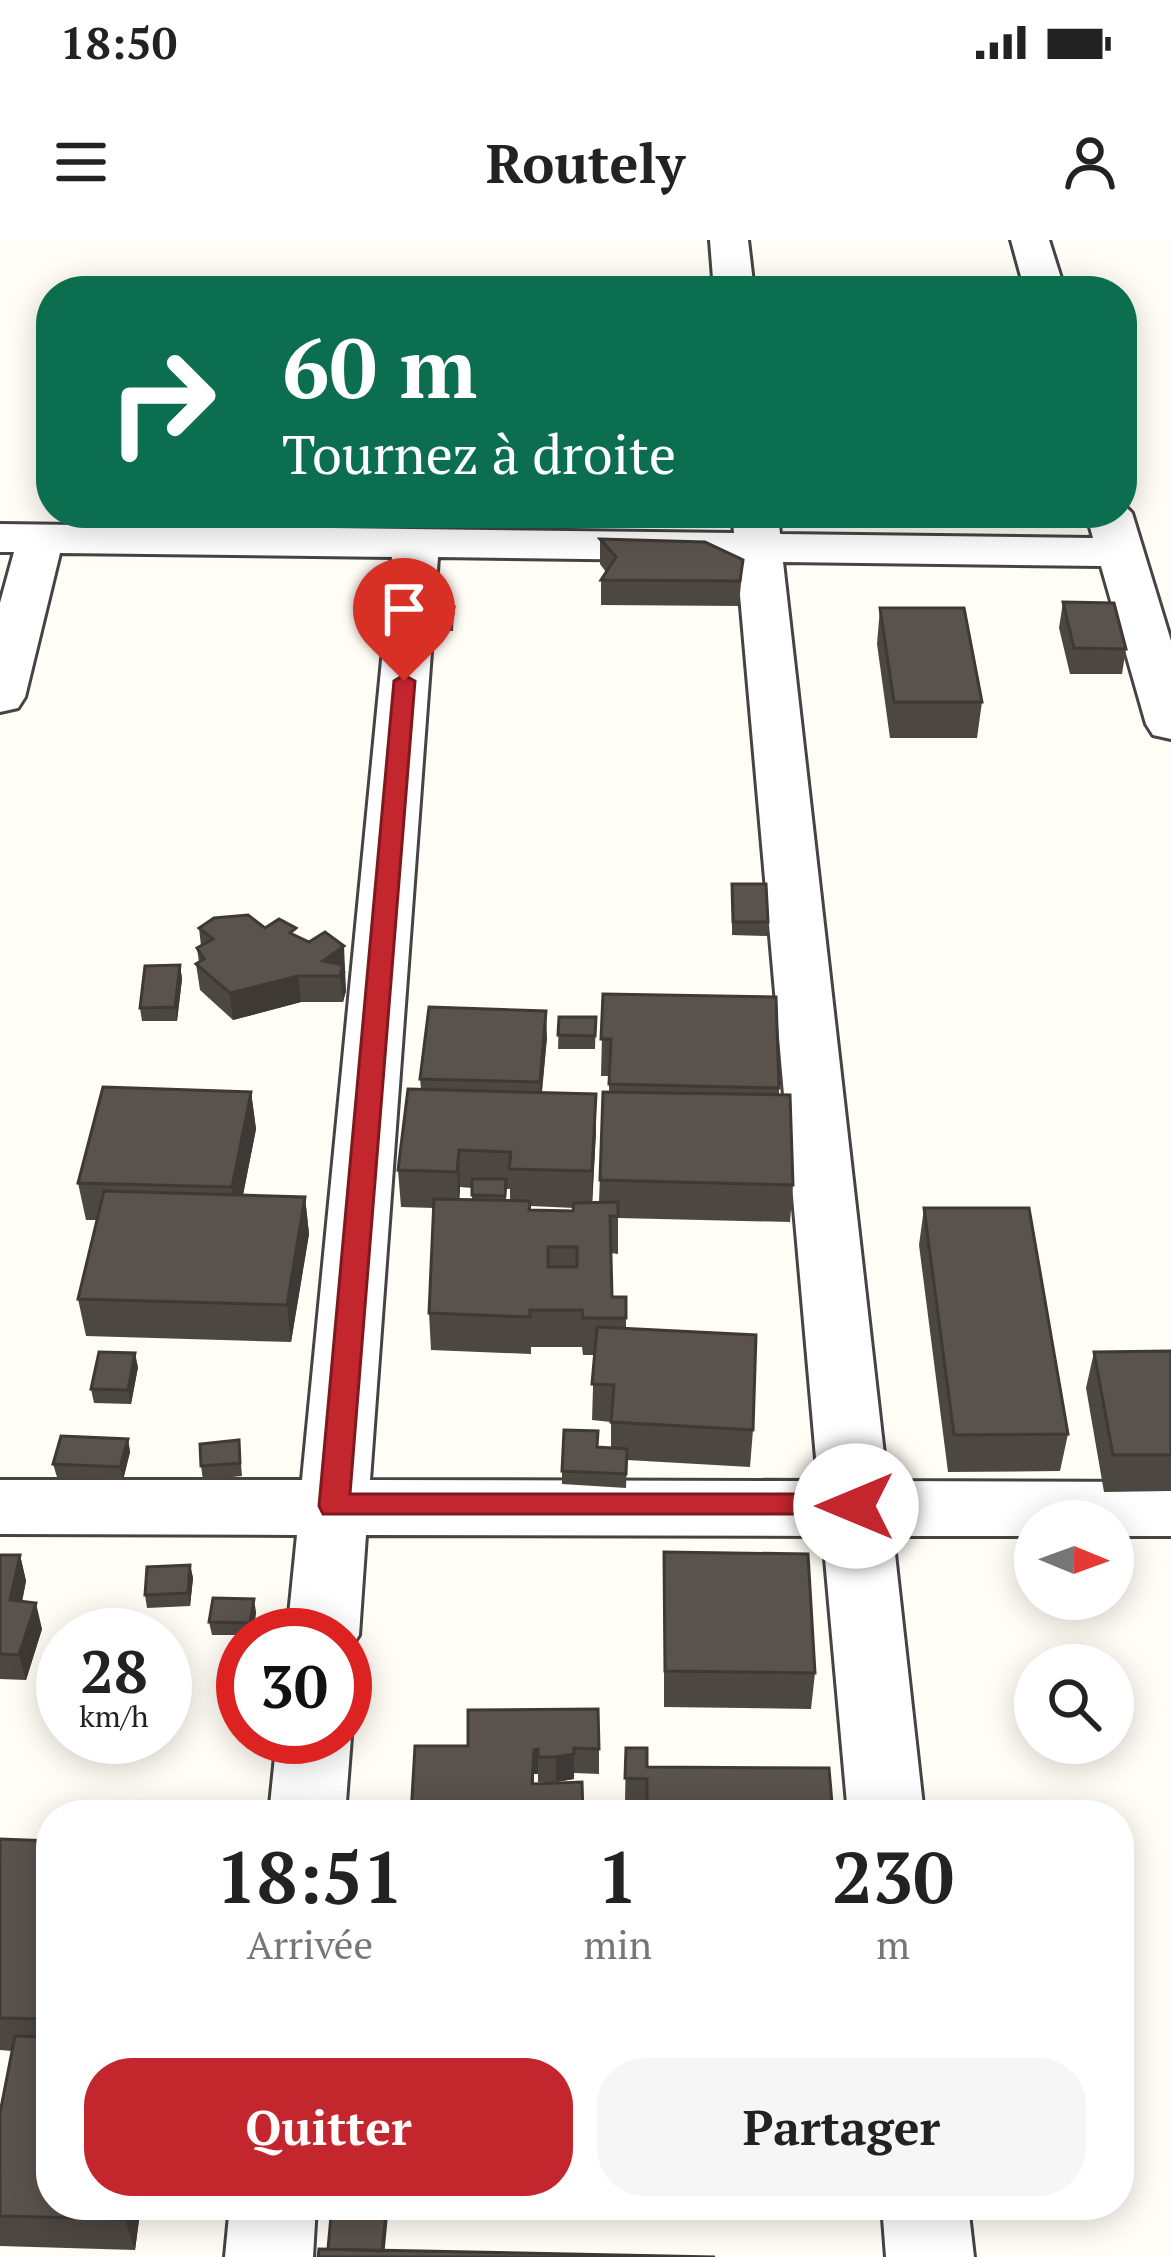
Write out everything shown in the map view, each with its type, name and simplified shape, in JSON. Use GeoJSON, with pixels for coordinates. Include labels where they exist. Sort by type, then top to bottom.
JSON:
{"type":"FeatureCollection","features":[{"type":"Feature","properties":{"kind":"street"},"geometry":{"type":"LineString","coordinates":[[729,240],[733,276]]}},
{"type":"Feature","properties":{"kind":"street"},"geometry":{"type":"LineString","coordinates":[[1030,240],[1041,276]]}},
{"type":"Feature","properties":{"kind":"street"},"geometry":{"type":"LineString","coordinates":[[756,531],[885,1800]]}},
{"type":"Feature","properties":{"kind":"street"},"geometry":{"type":"LineString","coordinates":[[0,697],[20,539],[416,544],[756,531],[1115,532],[1171,724]]}},
{"type":"Feature","properties":{"kind":"street"},"geometry":{"type":"LineString","coordinates":[[325,1608],[416,544]]}},
{"type":"Feature","properties":{"kind":"street"},"geometry":{"type":"LineString","coordinates":[[0,1507],[1171,1509]]}},
{"type":"Feature","properties":{"kind":"street"},"geometry":{"type":"LineString","coordinates":[[308,1800],[312,1764]]}},
{"type":"Feature","properties":{"kind":"street"},"geometry":{"type":"LineString","coordinates":[[269,2257],[272,2220]]}},
{"type":"Feature","properties":{"kind":"street"},"geometry":{"type":"LineString","coordinates":[[926,2220],[930,2257]]}},
{"type":"Feature","properties":{"kind":"building"},"geometry":{"type":"Polygon","coordinates":[[[600,539],[705,542],[743,560],[740,581],[601,580],[616,557],[600,539]]]}},
{"type":"Feature","properties":{"kind":"building"},"geometry":{"type":"Polygon","coordinates":[[[1063,602],[1114,603],[1126,649],[1074,648],[1063,602]]]}},
{"type":"Feature","properties":{"kind":"building"},"geometry":{"type":"Polygon","coordinates":[[[433,606],[454,607],[452,618],[432,618],[433,606]]]}},
{"type":"Feature","properties":{"kind":"building"},"geometry":{"type":"Polygon","coordinates":[[[880,608],[964,608],[982,702],[894,702],[880,608]]]}},
{"type":"Feature","properties":{"kind":"building"},"geometry":{"type":"Polygon","coordinates":[[[732,884],[766,884],[768,922],[733,922],[732,884]]]}},
{"type":"Feature","properties":{"kind":"building"},"geometry":{"type":"Polygon","coordinates":[[[248,915],[265,928],[279,919],[296,928],[290,933],[309,942],[325,932],[344,946],[323,961],[343,965],[340,976],[298,976],[230,993],[196,964],[204,959],[197,948],[213,939],[199,928],[214,918],[248,915]]]}},
{"type":"Feature","properties":{"kind":"building"},"geometry":{"type":"Polygon","coordinates":[[[180,965],[175,1007],[140,1008],[145,966],[180,965]]]}},
{"type":"Feature","properties":{"kind":"building"},"geometry":{"type":"Polygon","coordinates":[[[603,994],[776,997],[779,1088],[609,1084],[611,1039],[601,1039],[603,994]]]}},
{"type":"Feature","properties":{"kind":"building"},"geometry":{"type":"Polygon","coordinates":[[[429,1007],[546,1011],[540,1082],[420,1079],[429,1007]]]}},
{"type":"Feature","properties":{"kind":"building"},"geometry":{"type":"Polygon","coordinates":[[[559,1017],[596,1017],[595,1036],[558,1035],[559,1017]]]}},
{"type":"Feature","properties":{"kind":"building"},"geometry":{"type":"Polygon","coordinates":[[[103,1087],[251,1092],[232,1187],[78,1183],[103,1087]]]}},
{"type":"Feature","properties":{"kind":"building"},"geometry":{"type":"Polygon","coordinates":[[[408,1089],[596,1094],[592,1171],[509,1169],[511,1152],[459,1150],[457,1172],[398,1170],[408,1089]]]}},
{"type":"Feature","properties":{"kind":"building"},"geometry":{"type":"Polygon","coordinates":[[[603,1092],[790,1095],[793,1185],[600,1180],[603,1092]]]}},
{"type":"Feature","properties":{"kind":"building"},"geometry":{"type":"Polygon","coordinates":[[[472,1179],[506,1179],[505,1196],[472,1195],[472,1179]]]}},
{"type":"Feature","properties":{"kind":"building"},"geometry":{"type":"Polygon","coordinates":[[[104,1191],[305,1197],[287,1305],[78,1299],[104,1191]]]}},
{"type":"Feature","properties":{"kind":"building"},"geometry":{"type":"Polygon","coordinates":[[[434,1199],[530,1201],[529,1210],[573,1211],[574,1203],[618,1202],[618,1216],[610,1216],[612,1297],[626,1297],[626,1318],[583,1318],[582,1310],[530,1310],[530,1317],[429,1313],[434,1199]],[[548,1247],[548,1267],[577,1267],[577,1247],[548,1247]]]}},
{"type":"Feature","properties":{"kind":"building"},"geometry":{"type":"Polygon","coordinates":[[[924,1208],[1029,1208],[1068,1434],[954,1435],[924,1208]]]}},
{"type":"Feature","properties":{"kind":"building"},"geometry":{"type":"Polygon","coordinates":[[[597,1327],[756,1335],[753,1430],[611,1422],[614,1385],[592,1384],[597,1327]]]}},
{"type":"Feature","properties":{"kind":"building"},"geometry":{"type":"Polygon","coordinates":[[[1171,1351],[1171,1455],[1113,1455],[1094,1352],[1171,1351]]]}},
{"type":"Feature","properties":{"kind":"building"},"geometry":{"type":"Polygon","coordinates":[[[99,1352],[135,1353],[128,1390],[91,1389],[99,1352]]]}},
{"type":"Feature","properties":{"kind":"building"},"geometry":{"type":"Polygon","coordinates":[[[564,1430],[598,1431],[597,1447],[627,1449],[626,1474],[562,1471],[564,1430]]]}},
{"type":"Feature","properties":{"kind":"building"},"geometry":{"type":"Polygon","coordinates":[[[61,1436],[128,1439],[120,1467],[53,1464],[61,1436]]]}},
{"type":"Feature","properties":{"kind":"building"},"geometry":{"type":"Polygon","coordinates":[[[239,1440],[240,1463],[201,1466],[200,1444],[239,1440]]]}},
{"type":"Feature","properties":{"kind":"building"},"geometry":{"type":"Polygon","coordinates":[[[664,1552],[808,1554],[815,1673],[665,1671],[664,1552]]]}},
{"type":"Feature","properties":{"kind":"building"},"geometry":{"type":"Polygon","coordinates":[[[0,1555],[20,1555],[10,1600],[36,1603],[19,1655],[0,1654],[0,1555]]]}},
{"type":"Feature","properties":{"kind":"building"},"geometry":{"type":"Polygon","coordinates":[[[190,1565],[188,1593],[145,1595],[147,1567],[190,1565]]]}},
{"type":"Feature","properties":{"kind":"building"},"geometry":{"type":"Polygon","coordinates":[[[213,1598],[254,1599],[252,1608],[216,1608],[216,1622],[209,1622],[213,1598]]]}},
{"type":"Feature","properties":{"kind":"building"},"geometry":{"type":"Polygon","coordinates":[[[598,1709],[599,1749],[574,1748],[574,1754],[556,1757],[538,1757],[538,1749],[534,1750],[532,1784],[582,1782],[583,1800],[412,1800],[415,1746],[468,1746],[468,1710],[598,1709]]]}},
{"type":"Feature","properties":{"kind":"building"},"geometry":{"type":"Polygon","coordinates":[[[626,1748],[647,1748],[647,1767],[829,1768],[832,1800],[647,1800],[647,1779],[625,1778],[626,1748]]]}},
{"type":"Feature","properties":{"kind":"building"},"geometry":{"type":"Polygon","coordinates":[[[0,1839],[36,1840],[36,2019],[0,2018],[0,1839]]]}},
{"type":"Feature","properties":{"kind":"building"},"geometry":{"type":"Polygon","coordinates":[[[15,2036],[36,2037],[36,2217],[0,2216],[0,2113],[15,2036]]]}},
{"type":"Feature","properties":{"kind":"building"},"geometry":{"type":"Polygon","coordinates":[[[331,2220],[385,2220],[382,2251],[328,2249],[331,2220]]]}},
{"type":"Feature","properties":{"kind":"building"},"geometry":{"type":"Polygon","coordinates":[[[319,2249],[715,2257],[318,2257],[319,2249]]]}},
{"type":"Feature","properties":{"kind":"route"},"geometry":{"type":"LineString","coordinates":[[404,681],[334,1506],[856,1506]]}}]}
